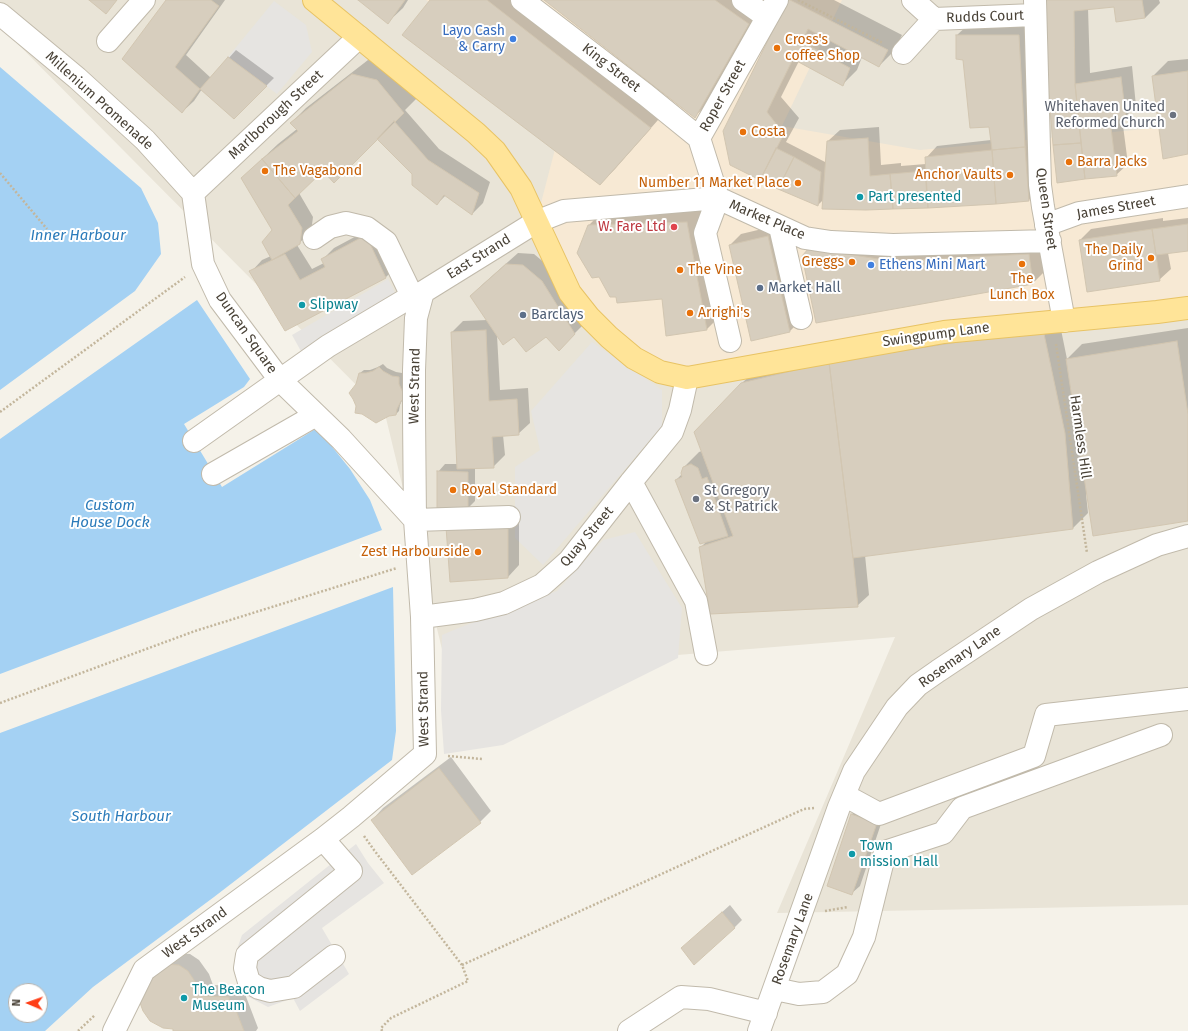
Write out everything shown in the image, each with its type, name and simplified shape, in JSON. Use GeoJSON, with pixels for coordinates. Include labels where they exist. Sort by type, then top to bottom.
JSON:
{"type":"FeatureCollection","features":[{"type":"Feature","properties":{"kind":"main road"},"geometry":{"type":"LineString","coordinates":[[314,0],[476,133],[494,151],[521,188],[570,293],[589,317],[609,337],[634,358],[660,372],[687,378]]}},
{"type":"Feature","properties":{"kind":"main road","name":"Swingpump Lane"},"geometry":{"type":"LineString","coordinates":[[687,378],[944,332],[1058,322],[1188,308]]}},
{"type":"Feature","properties":{"kind":"street"},"geometry":{"type":"LineString","coordinates":[[108,41],[144,0]]}},
{"type":"Feature","properties":{"kind":"street","name":"King Street"},"geometry":{"type":"LineString","coordinates":[[522,0],[646,95],[699,138]]}},
{"type":"Feature","properties":{"kind":"street"},"geometry":{"type":"LineString","coordinates":[[743,0],[772,8]]}},
{"type":"Feature","properties":{"kind":"street","name":"Rudds Court"},"geometry":{"type":"LineString","coordinates":[[913,0],[934,19]]}},
{"type":"Feature","properties":{"kind":"street","name":"Roper Street"},"geometry":{"type":"LineString","coordinates":[[718,198],[699,138],[772,8]]}},
{"type":"Feature","properties":{"kind":"street","name":"Rudds Court"},"geometry":{"type":"LineString","coordinates":[[903,53],[934,19],[1035,8]]}},
{"type":"Feature","properties":{"kind":"street","name":"Queen Street"},"geometry":{"type":"LineString","coordinates":[[1035,8],[1040,184],[1048,233],[1058,322]]}},
{"type":"Feature","properties":{"kind":"street","name":"Millenium Promenade"},"geometry":{"type":"LineString","coordinates":[[0,14],[77,78],[144,140],[193,192]]}},
{"type":"Feature","properties":{"kind":"street","name":"Marlborough Street"},"geometry":{"type":"LineString","coordinates":[[193,192],[359,37]]}},
{"type":"Feature","properties":{"kind":"street","name":"Duncan Square"},"geometry":{"type":"LineString","coordinates":[[193,192],[203,264],[220,300],[280,380],[341,439],[415,520]]}},
{"type":"Feature","properties":{"kind":"street","name":"James Street"},"geometry":{"type":"LineString","coordinates":[[1048,233],[1080,213],[1188,196]]}},
{"type":"Feature","properties":{"kind":"street"},"geometry":{"type":"LineString","coordinates":[[718,198],[705,233],[730,341]]}},
{"type":"Feature","properties":{"kind":"street","name":"Market Place"},"geometry":{"type":"LineString","coordinates":[[536,222],[564,211],[718,198],[805,238],[831,242],[893,245],[1048,233]]}},
{"type":"Feature","properties":{"kind":"street","name":"East Strand"},"geometry":{"type":"LineString","coordinates":[[418,294],[536,222]]}},
{"type":"Feature","properties":{"kind":"street"},"geometry":{"type":"LineString","coordinates":[[194,441],[328,346],[418,294],[386,242],[367,228],[346,224],[330,227],[314,238]]}},
{"type":"Feature","properties":{"kind":"street"},"geometry":{"type":"LineString","coordinates":[[780,227],[801,318]]}},
{"type":"Feature","properties":{"kind":"street","name":"West Strand"},"geometry":{"type":"LineString","coordinates":[[114,1031],[144,970],[323,839],[425,754],[422,617],[415,520],[414,370],[418,294]]}},
{"type":"Feature","properties":{"kind":"street","name":"Quay Street"},"geometry":{"type":"LineString","coordinates":[[422,617],[475,610],[504,603],[542,585],[569,561],[672,432],[680,410],[687,378]]}},
{"type":"Feature","properties":{"kind":"street"},"geometry":{"type":"LineString","coordinates":[[214,474],[316,415]]}},
{"type":"Feature","properties":{"kind":"street"},"geometry":{"type":"LineString","coordinates":[[631,482],[696,601],[706,654]]}},
{"type":"Feature","properties":{"kind":"street"},"geometry":{"type":"LineString","coordinates":[[415,520],[509,517]]}},
{"type":"Feature","properties":{"kind":"street","name":"Rosemary Lane"},"geometry":{"type":"LineString","coordinates":[[762,1023],[854,771],[897,707],[918,685],[938,670],[1031,609],[1098,572],[1157,545],[1188,536]]}},
{"type":"Feature","properties":{"kind":"street"},"geometry":{"type":"LineString","coordinates":[[842,801],[879,814],[1034,756],[1046,715],[1188,699]]}},
{"type":"Feature","properties":{"kind":"street"},"geometry":{"type":"LineString","coordinates":[[775,989],[799,994],[823,992],[847,974],[864,937],[885,852],[943,833],[962,808],[1161,735]]}},
{"type":"Feature","properties":{"kind":"street"},"geometry":{"type":"LineString","coordinates":[[323,839],[351,871],[247,955],[245,968],[249,982],[259,988],[270,991],[294,987],[334,956]]}},
{"type":"Feature","properties":{"kind":"street"},"geometry":{"type":"LineString","coordinates":[[629,1031],[681,997],[709,999],[762,1023]]}},
{"type":"Feature","properties":{"kind":"path"},"geometry":{"type":"LineString","coordinates":[[798,0],[903,53]]}},
{"type":"Feature","properties":{"kind":"path"},"geometry":{"type":"LineString","coordinates":[[0,173],[47,229]]}},
{"type":"Feature","properties":{"kind":"path"},"geometry":{"type":"LineString","coordinates":[[0,412],[203,264]]}},
{"type":"Feature","properties":{"kind":"path","name":"Harmless Hill"},"geometry":{"type":"LineString","coordinates":[[1058,322],[1087,554]]}},
{"type":"Feature","properties":{"kind":"path"},"geometry":{"type":"LineString","coordinates":[[0,704],[196,632],[418,561]]}},
{"type":"Feature","properties":{"kind":"path"},"geometry":{"type":"LineString","coordinates":[[425,754],[482,759]]}},
{"type":"Feature","properties":{"kind":"path"},"geometry":{"type":"LineString","coordinates":[[462,965],[804,809],[842,801]]}},
{"type":"Feature","properties":{"kind":"path"},"geometry":{"type":"LineString","coordinates":[[374,850],[462,965],[468,981],[391,1018],[381,1028],[382,1031]]}},
{"type":"Feature","properties":{"kind":"path"},"geometry":{"type":"LineString","coordinates":[[801,915],[872,904]]}},
{"type":"Feature","properties":{"kind":"shaded area"},"geometry":{"type":"Polygon","coordinates":[[[0,0],[1188,0],[1188,905],[777,913],[895,637],[448,674],[385,414],[0,26],[0,0]]]}},
{"type":"Feature","properties":{"kind":"shaded area"},"geometry":{"type":"Polygon","coordinates":[[[426,0],[842,0],[782,126],[920,150],[1188,125],[1188,310],[687,378],[609,337],[536,222],[565,111],[426,0]]]}},
{"type":"Feature","properties":{"kind":"shaded area"},"geometry":{"type":"Polygon","coordinates":[[[274,1],[306,25],[312,52],[277,94],[228,57],[274,1]]]}},
{"type":"Feature","properties":{"kind":"shaded area"},"geometry":{"type":"Polygon","coordinates":[[[388,279],[398,298],[302,353],[292,335],[388,279]]]}},
{"type":"Feature","properties":{"kind":"shaded area"},"geometry":{"type":"Polygon","coordinates":[[[592,342],[662,390],[662,426],[543,565],[515,538],[515,467],[540,450],[531,411],[592,342]]]}},
{"type":"Feature","properties":{"kind":"shaded area"},"geometry":{"type":"Polygon","coordinates":[[[635,532],[682,608],[678,658],[503,745],[444,754],[441,710],[442,635],[557,591],[603,540],[635,532]]]}},
{"type":"Feature","properties":{"kind":"shaded area"},"geometry":{"type":"Polygon","coordinates":[[[356,844],[368,863],[384,883],[322,928],[349,974],[300,1011],[293,998],[268,1007],[247,996],[236,976],[235,955],[242,935],[356,844]]]}},
{"type":"Feature","properties":{"kind":"water","name":"Inner Harbour"},"geometry":{"type":"Polygon","coordinates":[[[0,67],[141,188],[158,223],[161,254],[135,291],[0,390],[0,67]]]}},
{"type":"Feature","properties":{"kind":"water","name":"Custom House Dock"},"geometry":{"type":"Polygon","coordinates":[[[197,300],[250,379],[244,387],[184,424],[222,487],[317,428],[350,469],[370,500],[382,530],[0,674],[0,439],[197,300]]]}},
{"type":"Feature","properties":{"kind":"water","name":"South Harbour"},"geometry":{"type":"Polygon","coordinates":[[[393,587],[396,731],[392,760],[214,897],[93,987],[45,1031],[0,1031],[0,733],[393,587]]]}},
{"type":"Feature","properties":{"kind":"building"},"geometry":{"type":"Polygon","coordinates":[[[89,0],[117,0],[106,14],[89,0]]]}},
{"type":"Feature","properties":{"kind":"building"},"geometry":{"type":"Polygon","coordinates":[[[166,0],[211,0],[219,6],[175,67],[200,89],[182,113],[122,59],[166,0]]]}},
{"type":"Feature","properties":{"kind":"building"},"geometry":{"type":"Polygon","coordinates":[[[358,0],[405,0],[388,24],[358,0]]]}},
{"type":"Feature","properties":{"kind":"building"},"geometry":{"type":"Polygon","coordinates":[[[430,0],[487,0],[651,128],[600,185],[402,35],[430,0]]]}},
{"type":"Feature","properties":{"kind":"building"},"geometry":{"type":"Polygon","coordinates":[[[544,0],[715,0],[749,24],[695,118],[544,0]]]}},
{"type":"Feature","properties":{"kind":"building"},"geometry":{"type":"Polygon","coordinates":[[[788,0],[888,50],[879,67],[808,29],[802,42],[850,68],[843,86],[793,59],[767,112],[784,134],[760,180],[730,165],[723,131],[788,0]]]}},
{"type":"Feature","properties":{"kind":"building"},"geometry":{"type":"Polygon","coordinates":[[[1041,0],[1142,0],[1145,18],[1116,22],[1114,7],[1074,11],[1075,84],[1081,143],[1053,145],[1041,0]]]}},
{"type":"Feature","properties":{"kind":"building"},"geometry":{"type":"Polygon","coordinates":[[[956,35],[1019,35],[1025,147],[992,150],[989,127],[970,128],[963,60],[956,59],[956,35]]]}},
{"type":"Feature","properties":{"kind":"building"},"geometry":{"type":"Polygon","coordinates":[[[228,57],[267,86],[234,119],[200,89],[228,57]]]}},
{"type":"Feature","properties":{"kind":"building","name":"Whitehaven United Reformed Church"},"geometry":{"type":"Polygon","coordinates":[[[1188,71],[1188,154],[1163,159],[1152,76],[1188,71]]]}},
{"type":"Feature","properties":{"kind":"building"},"geometry":{"type":"Polygon","coordinates":[[[352,74],[377,80],[404,113],[334,183],[323,171],[295,198],[262,159],[298,131],[290,123],[352,74]]]}},
{"type":"Feature","properties":{"kind":"building"},"geometry":{"type":"Polygon","coordinates":[[[1121,77],[1126,118],[1110,120],[1117,176],[1085,179],[1075,84],[1121,77]]]}},
{"type":"Feature","properties":{"kind":"building"},"geometry":{"type":"Polygon","coordinates":[[[394,121],[428,160],[479,193],[472,215],[444,195],[437,205],[412,185],[412,174],[377,139],[394,121]]]}},
{"type":"Feature","properties":{"kind":"building"},"geometry":{"type":"Polygon","coordinates":[[[868,138],[870,176],[890,174],[893,209],[822,209],[827,141],[868,138]]]}},
{"type":"Feature","properties":{"kind":"building","name":"Barra Jacks"},"geometry":{"type":"Polygon","coordinates":[[[1081,143],[1085,179],[1057,183],[1053,145],[1081,143]]]}},
{"type":"Feature","properties":{"kind":"building","name":"Anchor Vaults"},"geometry":{"type":"Polygon","coordinates":[[[1025,147],[1029,201],[996,204],[992,150],[1025,147]]]}},
{"type":"Feature","properties":{"kind":"building"},"geometry":{"type":"Polygon","coordinates":[[[776,148],[794,157],[778,189],[760,180],[776,148]]]}},
{"type":"Feature","properties":{"kind":"building"},"geometry":{"type":"Polygon","coordinates":[[[992,150],[996,204],[928,208],[925,157],[992,150]]]}},
{"type":"Feature","properties":{"kind":"building"},"geometry":{"type":"Polygon","coordinates":[[[794,157],[821,172],[818,206],[778,189],[794,157]]]}},
{"type":"Feature","properties":{"kind":"building"},"geometry":{"type":"Polygon","coordinates":[[[262,159],[295,198],[288,205],[302,228],[300,244],[272,260],[262,242],[272,230],[241,178],[262,159]]]}},
{"type":"Feature","properties":{"kind":"building"},"geometry":{"type":"Polygon","coordinates":[[[925,171],[928,208],[893,209],[890,174],[925,171]]]}},
{"type":"Feature","properties":{"kind":"building"},"geometry":{"type":"Polygon","coordinates":[[[687,222],[707,330],[666,336],[662,299],[617,303],[616,297],[610,297],[599,277],[592,278],[577,253],[588,225],[687,222]]]}},
{"type":"Feature","properties":{"kind":"building"},"geometry":{"type":"Polygon","coordinates":[[[1188,224],[1188,251],[1156,255],[1152,229],[1188,224]]]}},
{"type":"Feature","properties":{"kind":"building"},"geometry":{"type":"Polygon","coordinates":[[[1152,229],[1160,281],[1087,292],[1079,240],[1152,229]]]}},
{"type":"Feature","properties":{"kind":"building","name":"Slipway"},"geometry":{"type":"Polygon","coordinates":[[[366,235],[386,278],[285,331],[249,271],[285,254],[300,280],[325,267],[321,259],[366,235]]]}},
{"type":"Feature","properties":{"kind":"building","name":"Market Hall"},"geometry":{"type":"Polygon","coordinates":[[[768,236],[790,332],[751,341],[729,245],[768,236]]]}},
{"type":"Feature","properties":{"kind":"building"},"geometry":{"type":"Polygon","coordinates":[[[809,248],[891,261],[1029,254],[1033,284],[816,323],[802,256],[809,248]]]}},
{"type":"Feature","properties":{"kind":"building","name":"Barclays"},"geometry":{"type":"Polygon","coordinates":[[[506,264],[523,265],[542,281],[575,334],[559,351],[546,337],[526,352],[514,337],[503,345],[470,296],[506,264]]]}},
{"type":"Feature","properties":{"kind":"building"},"geometry":{"type":"Polygon","coordinates":[[[1043,329],[1065,433],[1073,529],[853,558],[829,362],[1043,329]]]}},
{"type":"Feature","properties":{"kind":"building"},"geometry":{"type":"Polygon","coordinates":[[[486,330],[489,401],[517,399],[519,435],[492,437],[494,468],[457,469],[451,332],[486,330]]]}},
{"type":"Feature","properties":{"kind":"building"},"geometry":{"type":"Polygon","coordinates":[[[1177,341],[1188,414],[1188,521],[1093,536],[1066,359],[1177,341]]]}},
{"type":"Feature","properties":{"kind":"building"},"geometry":{"type":"Polygon","coordinates":[[[829,362],[858,607],[710,614],[699,547],[733,536],[694,432],[741,383],[829,362]]]}},
{"type":"Feature","properties":{"kind":"building"},"geometry":{"type":"Polygon","coordinates":[[[379,367],[392,376],[399,377],[399,384],[405,397],[397,409],[396,415],[389,416],[376,423],[362,414],[355,413],[356,406],[349,393],[356,384],[359,373],[373,371],[379,367]]]}},
{"type":"Feature","properties":{"kind":"building"},"geometry":{"type":"Polygon","coordinates":[[[691,464],[698,468],[702,479],[707,477],[728,536],[700,544],[675,480],[682,477],[681,473],[683,467],[691,464]]]}},
{"type":"Feature","properties":{"kind":"building","name":"Royal Standard"},"geometry":{"type":"Polygon","coordinates":[[[437,471],[468,472],[468,509],[437,508],[437,471]]]}},
{"type":"Feature","properties":{"kind":"building","name":"Zest Harbourside"},"geometry":{"type":"Polygon","coordinates":[[[508,526],[508,578],[450,582],[446,527],[508,526]]]}},
{"type":"Feature","properties":{"kind":"building"},"geometry":{"type":"Polygon","coordinates":[[[439,768],[481,823],[412,875],[371,820],[439,768]]]}},
{"type":"Feature","properties":{"kind":"building","name":"Town mission Hall"},"geometry":{"type":"Polygon","coordinates":[[[851,814],[877,823],[852,895],[827,886],[851,814]]]}},
{"type":"Feature","properties":{"kind":"building"},"geometry":{"type":"Polygon","coordinates":[[[722,912],[735,928],[694,965],[681,948],[722,912]]]}},
{"type":"Feature","properties":{"kind":"building","name":"The Beacon Museum"},"geometry":{"type":"Polygon","coordinates":[[[163,964],[179,965],[188,971],[198,986],[201,996],[229,997],[230,1005],[234,1005],[244,1031],[173,1031],[173,1029],[163,1028],[150,1021],[143,1011],[139,1000],[138,988],[163,964]]]}},
{"type":"Feature","properties":{"kind":"place","name":"Layo Cash & Carry"},"geometry":{"type":"Point","coordinates":[513,39]}},
{"type":"Feature","properties":{"kind":"place","name":"Cross's coffee Shop"},"geometry":{"type":"Point","coordinates":[777,48]}},
{"type":"Feature","properties":{"kind":"place","name":"Whitehaven United Reformed Church"},"geometry":{"type":"Point","coordinates":[1173,115]}},
{"type":"Feature","properties":{"kind":"place","name":"Costa"},"geometry":{"type":"Point","coordinates":[743,132]}},
{"type":"Feature","properties":{"kind":"place","name":"Barra Jacks"},"geometry":{"type":"Point","coordinates":[1069,162]}},
{"type":"Feature","properties":{"kind":"place","name":"The Vagabond"},"geometry":{"type":"Point","coordinates":[265,171]}},
{"type":"Feature","properties":{"kind":"place","name":"Anchor Vaults"},"geometry":{"type":"Point","coordinates":[1010,175]}},
{"type":"Feature","properties":{"kind":"place","name":"Number 11 Market Place"},"geometry":{"type":"Point","coordinates":[798,183]}},
{"type":"Feature","properties":{"kind":"place","name":"Part presented"},"geometry":{"type":"Point","coordinates":[860,197]}},
{"type":"Feature","properties":{"kind":"place","name":"W. Fare Ltd"},"geometry":{"type":"Point","coordinates":[674,227]}},
{"type":"Feature","properties":{"kind":"place","name":"The Daily Grind"},"geometry":{"type":"Point","coordinates":[1151,258]}},
{"type":"Feature","properties":{"kind":"place","name":"Greggs"},"geometry":{"type":"Point","coordinates":[852,262]}},
{"type":"Feature","properties":{"kind":"place","name":"The Lunch Box"},"geometry":{"type":"Point","coordinates":[1022,264]}},
{"type":"Feature","properties":{"kind":"place","name":"Ethens Mini Mart"},"geometry":{"type":"Point","coordinates":[871,265]}},
{"type":"Feature","properties":{"kind":"place","name":"The Vine"},"geometry":{"type":"Point","coordinates":[680,270]}},
{"type":"Feature","properties":{"kind":"place","name":"Market Hall"},"geometry":{"type":"Point","coordinates":[760,288]}},
{"type":"Feature","properties":{"kind":"place","name":"Slipway"},"geometry":{"type":"Point","coordinates":[302,305]}},
{"type":"Feature","properties":{"kind":"place","name":"Arrighi's"},"geometry":{"type":"Point","coordinates":[690,313]}},
{"type":"Feature","properties":{"kind":"place","name":"Barclays"},"geometry":{"type":"Point","coordinates":[523,315]}},
{"type":"Feature","properties":{"kind":"place","name":"Royal Standard"},"geometry":{"type":"Point","coordinates":[453,490]}},
{"type":"Feature","properties":{"kind":"place","name":"St Gregory & St Patrick"},"geometry":{"type":"Point","coordinates":[696,499]}},
{"type":"Feature","properties":{"kind":"place","name":"Zest Harbourside"},"geometry":{"type":"Point","coordinates":[478,552]}},
{"type":"Feature","properties":{"kind":"place","name":"Town mission Hall"},"geometry":{"type":"Point","coordinates":[852,854]}},
{"type":"Feature","properties":{"kind":"place","name":"The Beacon Museum"},"geometry":{"type":"Point","coordinates":[184,998]}}]}
